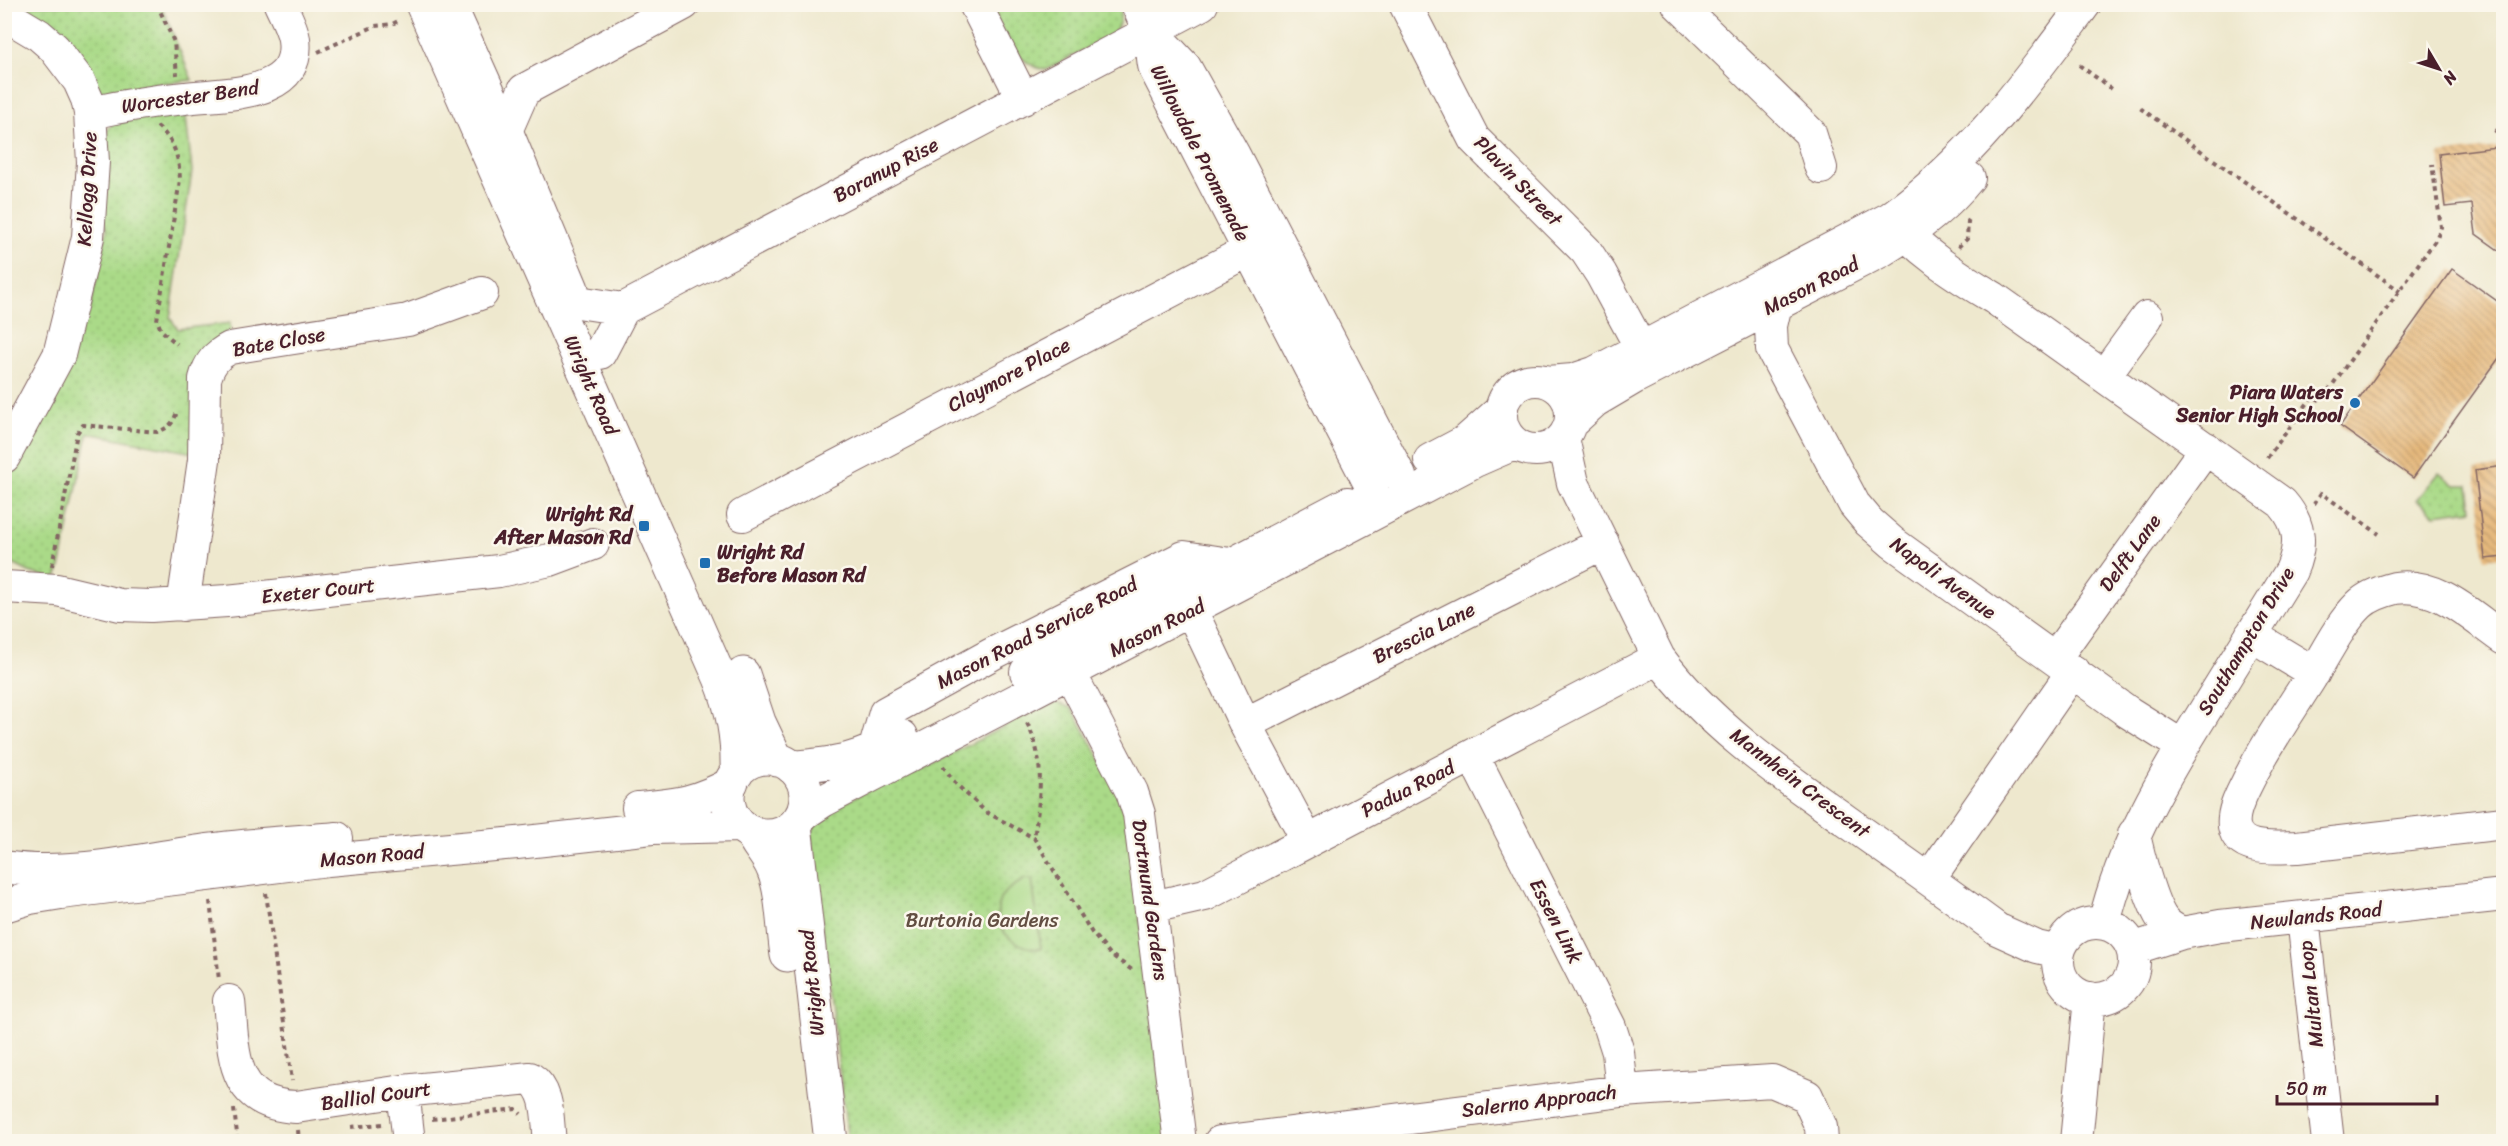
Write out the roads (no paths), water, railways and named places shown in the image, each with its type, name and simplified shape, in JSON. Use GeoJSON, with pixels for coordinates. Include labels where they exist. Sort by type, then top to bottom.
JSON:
{"type":"FeatureCollection","features":[{"type":"Feature","properties":{"kind":"main road","name":"Wright Road"},"geometry":{"type":"LineString","coordinates":[[449,4],[733,651],[759,722],[784,763]]}},
{"type":"Feature","properties":{"kind":"main road","name":"Wright Road"},"geometry":{"type":"LineString","coordinates":[[412,12],[720,678],[735,722],[738,745],[735,778]]}},
{"type":"Feature","properties":{"kind":"main road"},"geometry":{"type":"LineString","coordinates":[[756,760],[784,763],[801,777],[806,790],[806,804],[798,820],[774,836],[746,829],[734,817],[730,806],[729,794],[735,778],[756,760]]}},
{"type":"Feature","properties":{"kind":"main road","name":"Wright Road"},"geometry":{"type":"LineString","coordinates":[[798,820],[831,1142]]}},
{"type":"Feature","properties":{"kind":"main road","name":"Wright Road"},"geometry":{"type":"LineString","coordinates":[[746,829],[768,859],[777,881],[810,1142]]}},
{"type":"Feature","properties":{"kind":"street","name":"Worcester Bend"},"geometry":{"type":"LineString","coordinates":[[90,113],[140,102],[254,90],[273,84],[288,69],[294,48],[291,29],[280,4]]}},
{"type":"Feature","properties":{"kind":"street"},"geometry":{"type":"LineString","coordinates":[[506,131],[524,90],[684,4]]}},
{"type":"Feature","properties":{"kind":"street"},"geometry":{"type":"LineString","coordinates":[[975,4],[1023,99]]}},
{"type":"Feature","properties":{"kind":"street","name":"Willowdale Promenade"},"geometry":{"type":"LineString","coordinates":[[1137,4],[1151,35],[1185,67],[1373,490]]}},
{"type":"Feature","properties":{"kind":"street","name":"Boranup Rise"},"geometry":{"type":"LineString","coordinates":[[623,309],[1023,99],[1151,35],[1202,4]]}},
{"type":"Feature","properties":{"kind":"street","name":"Plavin Street"},"geometry":{"type":"LineString","coordinates":[[1405,4],[1474,139],[1586,251],[1605,280],[1642,350]]}},
{"type":"Feature","properties":{"kind":"street"},"geometry":{"type":"LineString","coordinates":[[1678,4],[1810,133],[1821,168]]}},
{"type":"Feature","properties":{"kind":"street","name":"Mason Road"},"geometry":{"type":"LineString","coordinates":[[798,820],[824,801],[1474,461],[1546,439],[1595,401],[1776,304],[1881,251],[1948,171],[2010,104],[2085,4]]}},
{"type":"Feature","properties":{"kind":"street","name":"Kellogg Drive"},"geometry":{"type":"LineString","coordinates":[[4,14],[39,35],[54,48],[79,81],[90,113],[93,162],[88,237],[59,355],[4,457]]}},
{"type":"Feature","properties":{"kind":"street"},"geometry":{"type":"LineString","coordinates":[[482,78],[524,90]]}},
{"type":"Feature","properties":{"kind":"street","name":"Mason Road"},"geometry":{"type":"LineString","coordinates":[[1548,382],[1573,380],[1594,373],[1907,220]]}},
{"type":"Feature","properties":{"kind":"street","name":"Southampton Drive"},"geometry":{"type":"LineString","coordinates":[[1907,220],[1994,298],[2282,503],[2296,522],[2299,545],[2291,571],[2182,746],[2134,834],[2118,873],[2104,924]]}},
{"type":"Feature","properties":{"kind":"street","name":"Willowdale Promenade"},"geometry":{"type":"LineString","coordinates":[[1262,243],[1401,476]]}},
{"type":"Feature","properties":{"kind":"street","name":"Claymore Place"},"geometry":{"type":"LineString","coordinates":[[743,515],[1262,243]]}},
{"type":"Feature","properties":{"kind":"street","name":"Bate Close"},"geometry":{"type":"LineString","coordinates":[[183,605],[204,460],[205,379],[208,368],[221,352],[230,348],[408,320],[482,293]]}},
{"type":"Feature","properties":{"kind":"street"},"geometry":{"type":"LineString","coordinates":[[578,302],[623,309],[600,352]]}},
{"type":"Feature","properties":{"kind":"street","name":"Napoli Avenue"},"geometry":{"type":"LineString","coordinates":[[1776,304],[1771,326],[1772,349],[1854,504],[1869,522],[1901,549],[2128,712],[2182,746]]}},
{"type":"Feature","properties":{"kind":"street"},"geometry":{"type":"LineString","coordinates":[[2104,376],[2147,317]]}},
{"type":"Feature","properties":{"kind":"street"},"geometry":{"type":"LineString","coordinates":[[1731,328],[1753,336],[1772,349]]}},
{"type":"Feature","properties":{"kind":"street"},"geometry":{"type":"LineString","coordinates":[[1538,380],[1548,382],[1565,394],[1570,404],[1546,439],[1503,428],[1502,409],[1510,391],[1519,385],[1538,380]]}},
{"type":"Feature","properties":{"kind":"street","name":"Mason Road"},"geometry":{"type":"LineString","coordinates":[[784,763],[830,764],[874,751],[1466,441],[1502,409]]}},
{"type":"Feature","properties":{"kind":"street","name":"Mannhein Crescent"},"geometry":{"type":"LineString","coordinates":[[1546,439],[1573,483],[1659,658],[1673,677],[1757,755],[1997,929],[2037,947],[2059,952]]}},
{"type":"Feature","properties":{"kind":"street","name":"Delft Lane"},"geometry":{"type":"LineString","coordinates":[[1929,879],[2064,665],[2206,448]]}},
{"type":"Feature","properties":{"kind":"street","name":"Brescia Lane"},"geometry":{"type":"LineString","coordinates":[[1245,724],[1603,543]]}},
{"type":"Feature","properties":{"kind":"street","name":"Exeter Court"},"geometry":{"type":"LineString","coordinates":[[4,571],[45,580],[57,590],[120,605],[183,605],[499,571],[550,560],[593,544]]}},
{"type":"Feature","properties":{"kind":"street","name":"Exeter Court"},"geometry":{"type":"LineString","coordinates":[[4,587],[45,580]]}},
{"type":"Feature","properties":{"kind":"street"},"geometry":{"type":"LineString","coordinates":[[2504,639],[2434,593],[2422,589],[2397,588],[2376,595],[2357,607],[2245,786],[2234,817],[2234,826],[2243,840],[2259,847],[2297,847],[2504,823]]}},
{"type":"Feature","properties":{"kind":"street"},"geometry":{"type":"LineString","coordinates":[[1191,610],[1245,724],[1307,840]]}},
{"type":"Feature","properties":{"kind":"street"},"geometry":{"type":"LineString","coordinates":[[2251,635],[2314,673]]}},
{"type":"Feature","properties":{"kind":"street","name":"Padua Road"},"geometry":{"type":"LineString","coordinates":[[1152,907],[1205,895],[1659,658]]}},
{"type":"Feature","properties":{"kind":"street","name":"Dortmund Gardens"},"geometry":{"type":"LineString","coordinates":[[1070,674],[1132,792],[1139,814],[1180,1142]]}},
{"type":"Feature","properties":{"kind":"street","name":"Essen Link"},"geometry":{"type":"LineString","coordinates":[[1473,756],[1610,1027],[1618,1052],[1622,1091]]}},
{"type":"Feature","properties":{"kind":"street","name":"Mason Road"},"geometry":{"type":"LineString","coordinates":[[4,867],[76,870],[203,850],[683,804],[701,799],[735,778]]}},
{"type":"Feature","properties":{"kind":"street","name":"Mason Road"},"geometry":{"type":"LineString","coordinates":[[4,906],[30,898],[61,893],[328,860],[652,828],[746,829]]}},
{"type":"Feature","properties":{"kind":"street"},"geometry":{"type":"LineString","coordinates":[[2134,834],[2140,861],[2161,918],[2173,929],[2182,933]]}},
{"type":"Feature","properties":{"kind":"street","name":"Newlands Road"},"geometry":{"type":"LineString","coordinates":[[2132,949],[2182,933],[2220,926],[2504,895]]}},
{"type":"Feature","properties":{"kind":"street","name":"Multan Loop"},"geometry":{"type":"LineString","coordinates":[[2303,918],[2328,1142]]}},
{"type":"Feature","properties":{"kind":"street"},"geometry":{"type":"LineString","coordinates":[[2104,924],[2116,929],[2126,938],[2132,949],[2134,962],[2125,985],[2115,994],[2103,998],[2090,998],[2068,987],[2061,977],[2058,964],[2059,952],[2071,932],[2081,926],[2104,924]]}},
{"type":"Feature","properties":{"kind":"street"},"geometry":{"type":"LineString","coordinates":[[2076,1142],[2090,998]]}},
{"type":"Feature","properties":{"kind":"street","name":"Balliol Court"},"geometry":{"type":"LineString","coordinates":[[228,1001],[236,1068],[244,1083],[255,1094],[269,1102],[284,1107],[296,1107],[403,1091],[530,1078],[540,1085],[545,1100],[550,1142]]}},
{"type":"Feature","properties":{"kind":"street","name":"Salerno Approach"},"geometry":{"type":"LineString","coordinates":[[1220,1142],[1310,1136],[1622,1091],[1772,1081],[1806,1096],[1821,1128],[1822,1142]]}},
{"type":"Feature","properties":{"kind":"street"},"geometry":{"type":"LineString","coordinates":[[403,1091],[410,1142]]}},
{"type":"Feature","properties":{"kind":"place","name":"Piara Waters Senior High School"},"geometry":{"type":"Point","coordinates":[2355,403]}},
{"type":"Feature","properties":{"kind":"place","name":"Wright Rd After Mason Rd"},"geometry":{"type":"Point","coordinates":[644,526]}},
{"type":"Feature","properties":{"kind":"place","name":"Wright Rd Before Mason Rd"},"geometry":{"type":"Point","coordinates":[705,563]}},
{"type":"Feature","properties":{"kind":"park label","name":"Burtonia Gardens"},"geometry":{"type":"Point","coordinates":[982,920]}}]}
